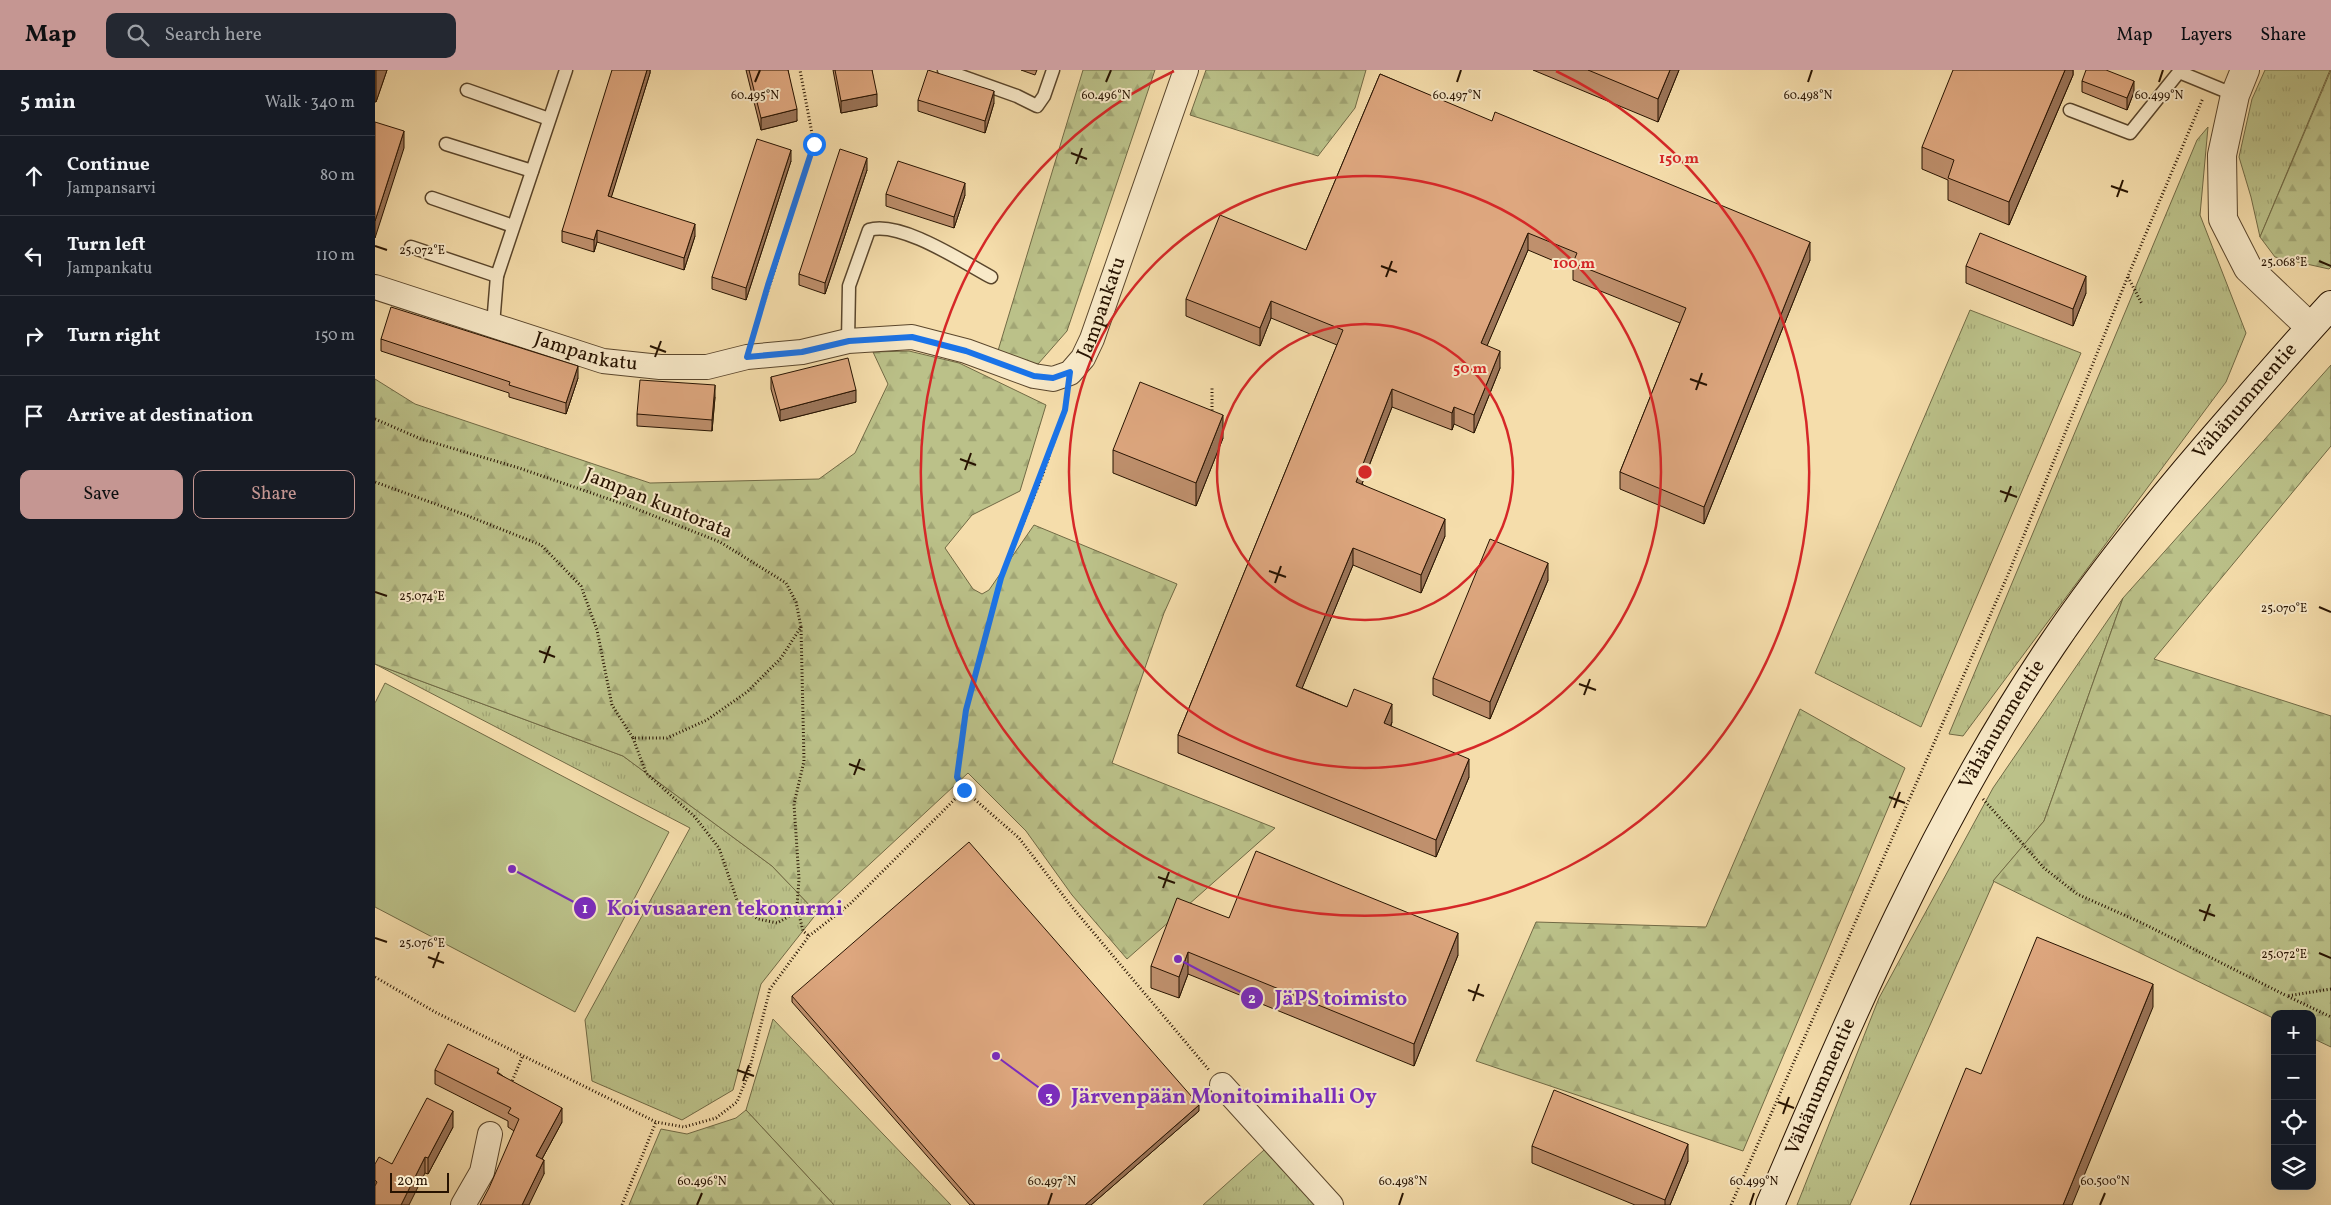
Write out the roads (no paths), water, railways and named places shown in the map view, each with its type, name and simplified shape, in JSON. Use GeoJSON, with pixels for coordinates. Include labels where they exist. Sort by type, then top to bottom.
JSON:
{"type":"FeatureCollection","features":[{"type":"Feature","properties":{"kind":"main road"},"geometry":{"type":"LineString","coordinates":[[2240,82],[2222,155],[2223,219],[2248,268],[2310,327]]}},
{"type":"Feature","properties":{"kind":"main road","name":"Vähänummentie"},"geometry":{"type":"LineString","coordinates":[[1770,1205],[1823,1081],[1894,927],[1969,783],[2052,645],[2154,507],[2331,305]]}},
{"type":"Feature","properties":{"kind":"street","name":"Jampankatu"},"geometry":{"type":"LineString","coordinates":[[375,287],[603,361],[660,367],[707,367],[747,357],[802,352],[849,341],[912,337],[966,351],[1034,376],[1053,378],[1070,372],[1083,358],[1092,338],[1186,70]]}},
{"type":"Feature","properties":{"kind":"street"},"geometry":{"type":"LineString","coordinates":[[1222,1085],[1331,1205]]}},
{"type":"Feature","properties":{"kind":"street"},"geometry":{"type":"LineString","coordinates":[[463,1205],[482,1172],[490,1134]]}},
{"type":"Feature","properties":{"kind":"lane"},"geometry":{"type":"LineString","coordinates":[[493,325],[497,276],[565,70]]}},
{"type":"Feature","properties":{"kind":"lane"},"geometry":{"type":"LineString","coordinates":[[944,70],[1017,96],[1037,106],[1053,70]]}},
{"type":"Feature","properties":{"kind":"lane"},"geometry":{"type":"LineString","coordinates":[[2070,110],[2130,133],[2179,72],[2209,84],[2240,82]]}},
{"type":"Feature","properties":{"kind":"lane"},"geometry":{"type":"LineString","coordinates":[[467,90],[549,119]]}},
{"type":"Feature","properties":{"kind":"lane"},"geometry":{"type":"LineString","coordinates":[[446,144],[532,171]]}},
{"type":"Feature","properties":{"kind":"lane"},"geometry":{"type":"LineString","coordinates":[[432,198],[513,226]]}},
{"type":"Feature","properties":{"kind":"lane"},"geometry":{"type":"LineString","coordinates":[[849,341],[849,286],[869,230],[879,226],[925,240],[991,277]]}},
{"type":"Feature","properties":{"kind":"lane"},"geometry":{"type":"LineString","coordinates":[[411,247],[497,276]]}},
{"type":"Feature","properties":{"kind":"place","name":"Koivusaaren tekonurmi"},"geometry":{"type":"Point","coordinates":[512,869]}},
{"type":"Feature","properties":{"kind":"place","name":"JäPS toimisto"},"geometry":{"type":"Point","coordinates":[1178,959]}},
{"type":"Feature","properties":{"kind":"place","name":"Järvenpään Monitoimihalli Oy"},"geometry":{"type":"Point","coordinates":[996,1056]}}]}
